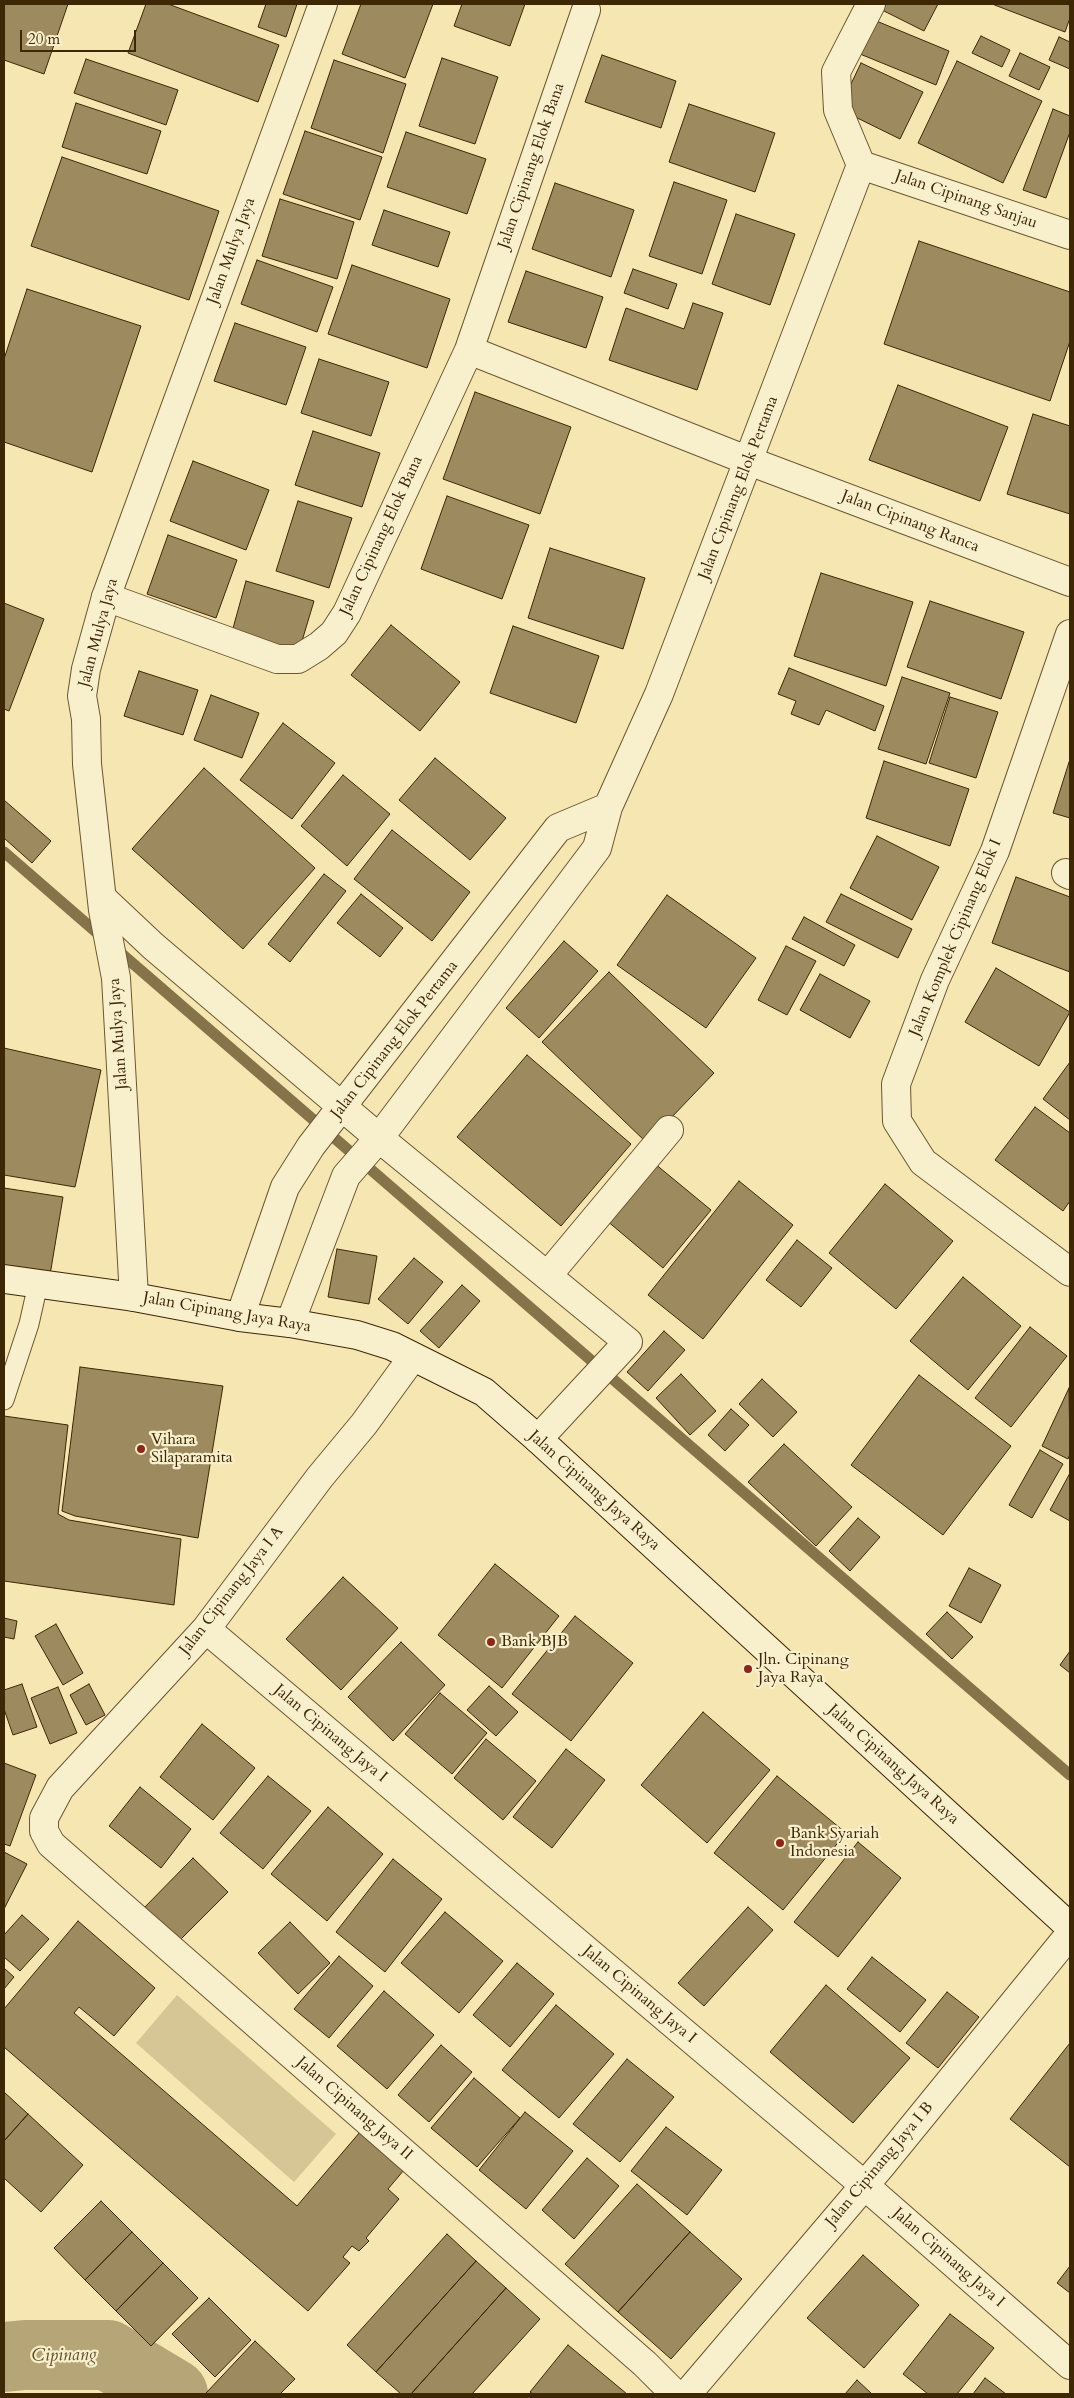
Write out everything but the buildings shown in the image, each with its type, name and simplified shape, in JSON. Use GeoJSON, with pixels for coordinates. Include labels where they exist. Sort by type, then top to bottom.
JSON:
{"type":"FeatureCollection","features":[{"type":"Feature","properties":{"kind":"street","name":"Jalan Mulya Jaya"},"geometry":{"type":"LineString","coordinates":[[134,1297],[116,978],[103,904],[87,764],[86,719],[82,696],[86,670],[106,597],[323,4]]}},
{"type":"Feature","properties":{"kind":"street"},"geometry":{"type":"LineString","coordinates":[[861,165],[838,110],[836,72],[871,4]]}},
{"type":"Feature","properties":{"kind":"street","name":"Jalan Cipinang Elok Bana"},"geometry":{"type":"LineString","coordinates":[[106,597],[277,659],[298,659],[319,646],[334,633],[347,613],[470,350],[586,10]]}},
{"type":"Feature","properties":{"kind":"street","name":"Jalan Cipinang Sanjau"},"geometry":{"type":"LineString","coordinates":[[861,165],[1070,235]]}},
{"type":"Feature","properties":{"kind":"street","name":"Jalan Cipinang Elok Pertama"},"geometry":{"type":"LineString","coordinates":[[290,1323],[346,1176],[375,1142],[597,848],[608,807],[659,694],[861,165]]}},
{"type":"Feature","properties":{"kind":"street"},"geometry":{"type":"LineString","coordinates":[[470,350],[749,461]]}},
{"type":"Feature","properties":{"kind":"street","name":"Jalan Cipinang Ranca"},"geometry":{"type":"LineString","coordinates":[[749,461],[1070,582]]}},
{"type":"Feature","properties":{"kind":"street","name":"Jalan Komplek Cipinang Elok I"},"geometry":{"type":"LineString","coordinates":[[1067,1264],[923,1162],[897,1121],[896,1084],[935,980],[995,851],[1070,634]]}},
{"type":"Feature","properties":{"kind":"street","name":"Jalan Cipinang Elok Pertama"},"geometry":{"type":"LineString","coordinates":[[240,1317],[285,1187],[312,1146],[558,828],[608,807]]}},
{"type":"Feature","properties":{"kind":"street"},"geometry":{"type":"LineString","coordinates":[[103,904],[375,1142],[548,1275],[628,1342],[538,1439]]}},
{"type":"Feature","properties":{"kind":"street"},"geometry":{"type":"LineString","coordinates":[[548,1275],[669,1130]]}},
{"type":"Feature","properties":{"kind":"street","name":"Jalan Cipinang Jaya Raya"},"geometry":{"type":"LineString","coordinates":[[4,1279],[134,1297],[240,1317],[290,1323],[357,1335],[392,1346],[412,1358],[484,1392],[538,1439],[1070,1927]]}},
{"type":"Feature","properties":{"kind":"street","name":"Jalan Cipinang Jaya I A"},"geometry":{"type":"LineString","coordinates":[[44,1818],[60,1788],[206,1628],[320,1477],[364,1424],[412,1358]]}},
{"type":"Feature","properties":{"kind":"street","name":"Jalan Cipinang Jaya I"},"geometry":{"type":"LineString","coordinates":[[206,1628],[864,2185],[1070,2365]]}},
{"type":"Feature","properties":{"kind":"street","name":"Jalan Cipinang Jaya II"},"geometry":{"type":"LineString","coordinates":[[44,1818],[44,1831],[51,1844],[630,2351],[675,2394]]}},
{"type":"Feature","properties":{"kind":"street","name":"Jalan Cipinang Jaya I B"},"geometry":{"type":"LineString","coordinates":[[687,2394],[864,2185],[1070,1934]]}},
{"type":"Feature","properties":{"kind":"lane"},"geometry":{"type":"LineString","coordinates":[[4,1400],[29,1324],[38,1284]]}},
{"type":"Feature","properties":{"kind":"shaded area"},"geometry":{"type":"Polygon","coordinates":[[[177,1995],[336,2134],[294,2182],[136,2043],[177,1995]]]}},
{"type":"Feature","properties":{"kind":"waterway"},"geometry":{"type":"LineString","coordinates":[[4,852],[103,938]]}},
{"type":"Feature","properties":{"kind":"waterway"},"geometry":{"type":"LineString","coordinates":[[115,948],[1070,1775]]}},
{"type":"Feature","properties":{"kind":"waterway","name":"Cipinang"},"geometry":{"type":"LineString","coordinates":[[4,2357],[25,2355],[108,2355],[173,2394]]}},
{"type":"Feature","properties":{"kind":"place","name":"Vihara Silaparamita"},"geometry":{"type":"Point","coordinates":[141,1449]}},
{"type":"Feature","properties":{"kind":"place","name":"Bank BJB"},"geometry":{"type":"Point","coordinates":[491,1642]}},
{"type":"Feature","properties":{"kind":"place","name":"Jln. Cipinang Jaya Raya"},"geometry":{"type":"Point","coordinates":[748,1669]}},
{"type":"Feature","properties":{"kind":"place","name":"Bank Syariah Indonesia"},"geometry":{"type":"Point","coordinates":[780,1843]}}]}
